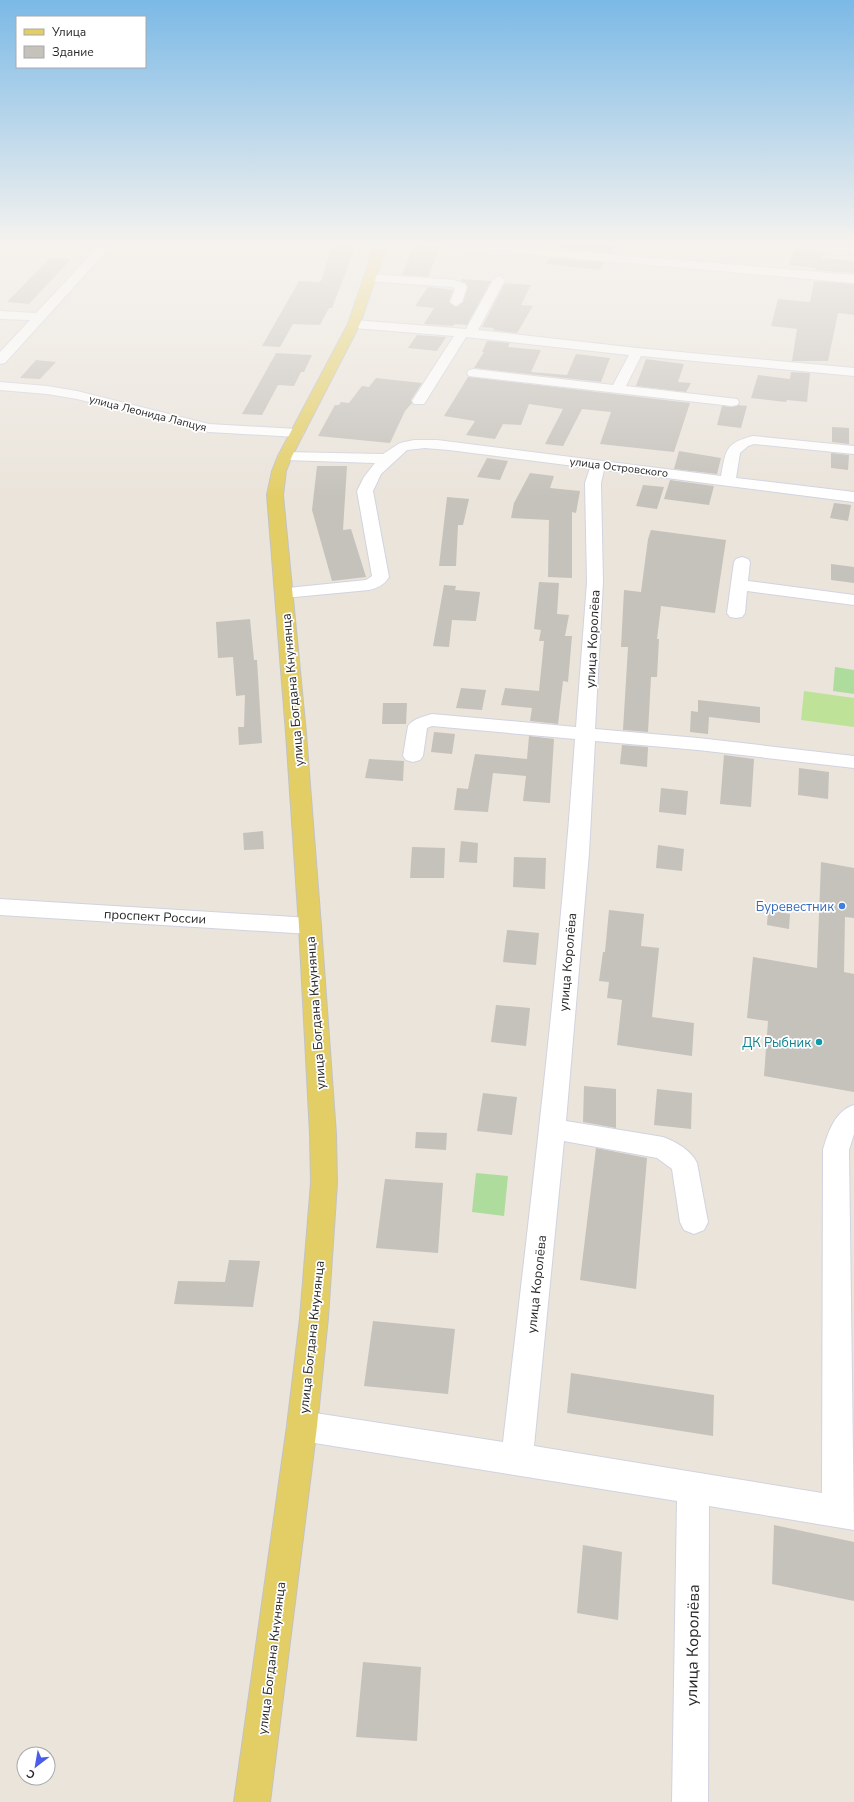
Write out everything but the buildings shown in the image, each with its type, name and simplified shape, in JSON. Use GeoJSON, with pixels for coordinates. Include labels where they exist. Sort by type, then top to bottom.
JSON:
{"type":"FeatureCollection","features":[{"type":"Feature","properties":{"kind":"main road","name":"улица Богдана Кнунянца"},"geometry":{"type":"LineString","coordinates":[[252,1802],[302,1426],[315,1311],[324,1183],[323,1134],[310,926],[275,495],[279,471],[285,456],[351,329]]}},
{"type":"Feature","properties":{"kind":"street"},"geometry":{"type":"LineString","coordinates":[[0,360],[28,329]]}},
{"type":"Feature","properties":{"kind":"street"},"geometry":{"type":"LineString","coordinates":[[417,329],[637,352],[854,372]]}},
{"type":"Feature","properties":{"kind":"street"},"geometry":{"type":"LineString","coordinates":[[420,401],[468,329]]}},
{"type":"Feature","properties":{"kind":"street"},"geometry":{"type":"LineString","coordinates":[[618,389],[637,352]]}},
{"type":"Feature","properties":{"kind":"street"},"geometry":{"type":"LineString","coordinates":[[474,373],[732,402]]}},
{"type":"Feature","properties":{"kind":"street","name":"улица Леонида Лапцуя"},"geometry":{"type":"LineString","coordinates":[[0,386],[47,390],[77,395],[210,428],[297,433]]}},
{"type":"Feature","properties":{"kind":"street"},"geometry":{"type":"LineString","coordinates":[[728,481],[733,451],[744,443],[753,440],[854,450]]}},
{"type":"Feature","properties":{"kind":"street","name":"улица Островского"},"geometry":{"type":"LineString","coordinates":[[284,593],[369,585],[376,582],[381,577],[365,491],[367,482],[372,474],[387,459],[405,446],[438,445],[854,497]]}},
{"type":"Feature","properties":{"kind":"street"},"geometry":{"type":"LineString","coordinates":[[285,456],[387,459]]}},
{"type":"Feature","properties":{"kind":"street","name":"улица Королёва"},"geometry":{"type":"LineString","coordinates":[[517,1459],[552,1129],[586,734],[595,582],[593,483],[598,464]]}},
{"type":"Feature","properties":{"kind":"street"},"geometry":{"type":"LineString","coordinates":[[736,613],[742,562]]}},
{"type":"Feature","properties":{"kind":"street"},"geometry":{"type":"LineString","coordinates":[[739,586],[854,600]]}},
{"type":"Feature","properties":{"kind":"street"},"geometry":{"type":"LineString","coordinates":[[413,756],[418,726],[424,722],[432,720],[698,744],[854,762]]}},
{"type":"Feature","properties":{"kind":"street","name":"проспект России"},"geometry":{"type":"LineString","coordinates":[[0,907],[310,926]]}},
{"type":"Feature","properties":{"kind":"street"},"geometry":{"type":"LineString","coordinates":[[302,1426],[517,1459],[846,1513],[846,1311],[836,1150],[840,1133],[846,1122],[854,1115]]}},
{"type":"Feature","properties":{"kind":"street"},"geometry":{"type":"LineString","coordinates":[[552,1129],[663,1148],[684,1163],[694,1222]]}},
{"type":"Feature","properties":{"kind":"street","name":"улица Королёва"},"geometry":{"type":"LineString","coordinates":[[690,1802],[693,1488]]}},
{"type":"Feature","properties":{"kind":"green space"},"geometry":{"type":"Polygon","coordinates":[[[835,667],[854,670],[854,694],[833,691],[835,667]]]}},
{"type":"Feature","properties":{"kind":"green space"},"geometry":{"type":"Polygon","coordinates":[[[804,691],[854,698],[854,727],[801,720],[804,691]]]}},
{"type":"Feature","properties":{"kind":"green space"},"geometry":{"type":"Polygon","coordinates":[[[476,1173],[508,1176],[504,1216],[472,1212],[476,1173]]]}},
{"type":"Feature","properties":{"kind":"place","name":"Буревестник"},"geometry":{"type":"Point","coordinates":[842,906]}},
{"type":"Feature","properties":{"kind":"place","name":"ДК Рыбник"},"geometry":{"type":"Point","coordinates":[819,1042]}}]}
